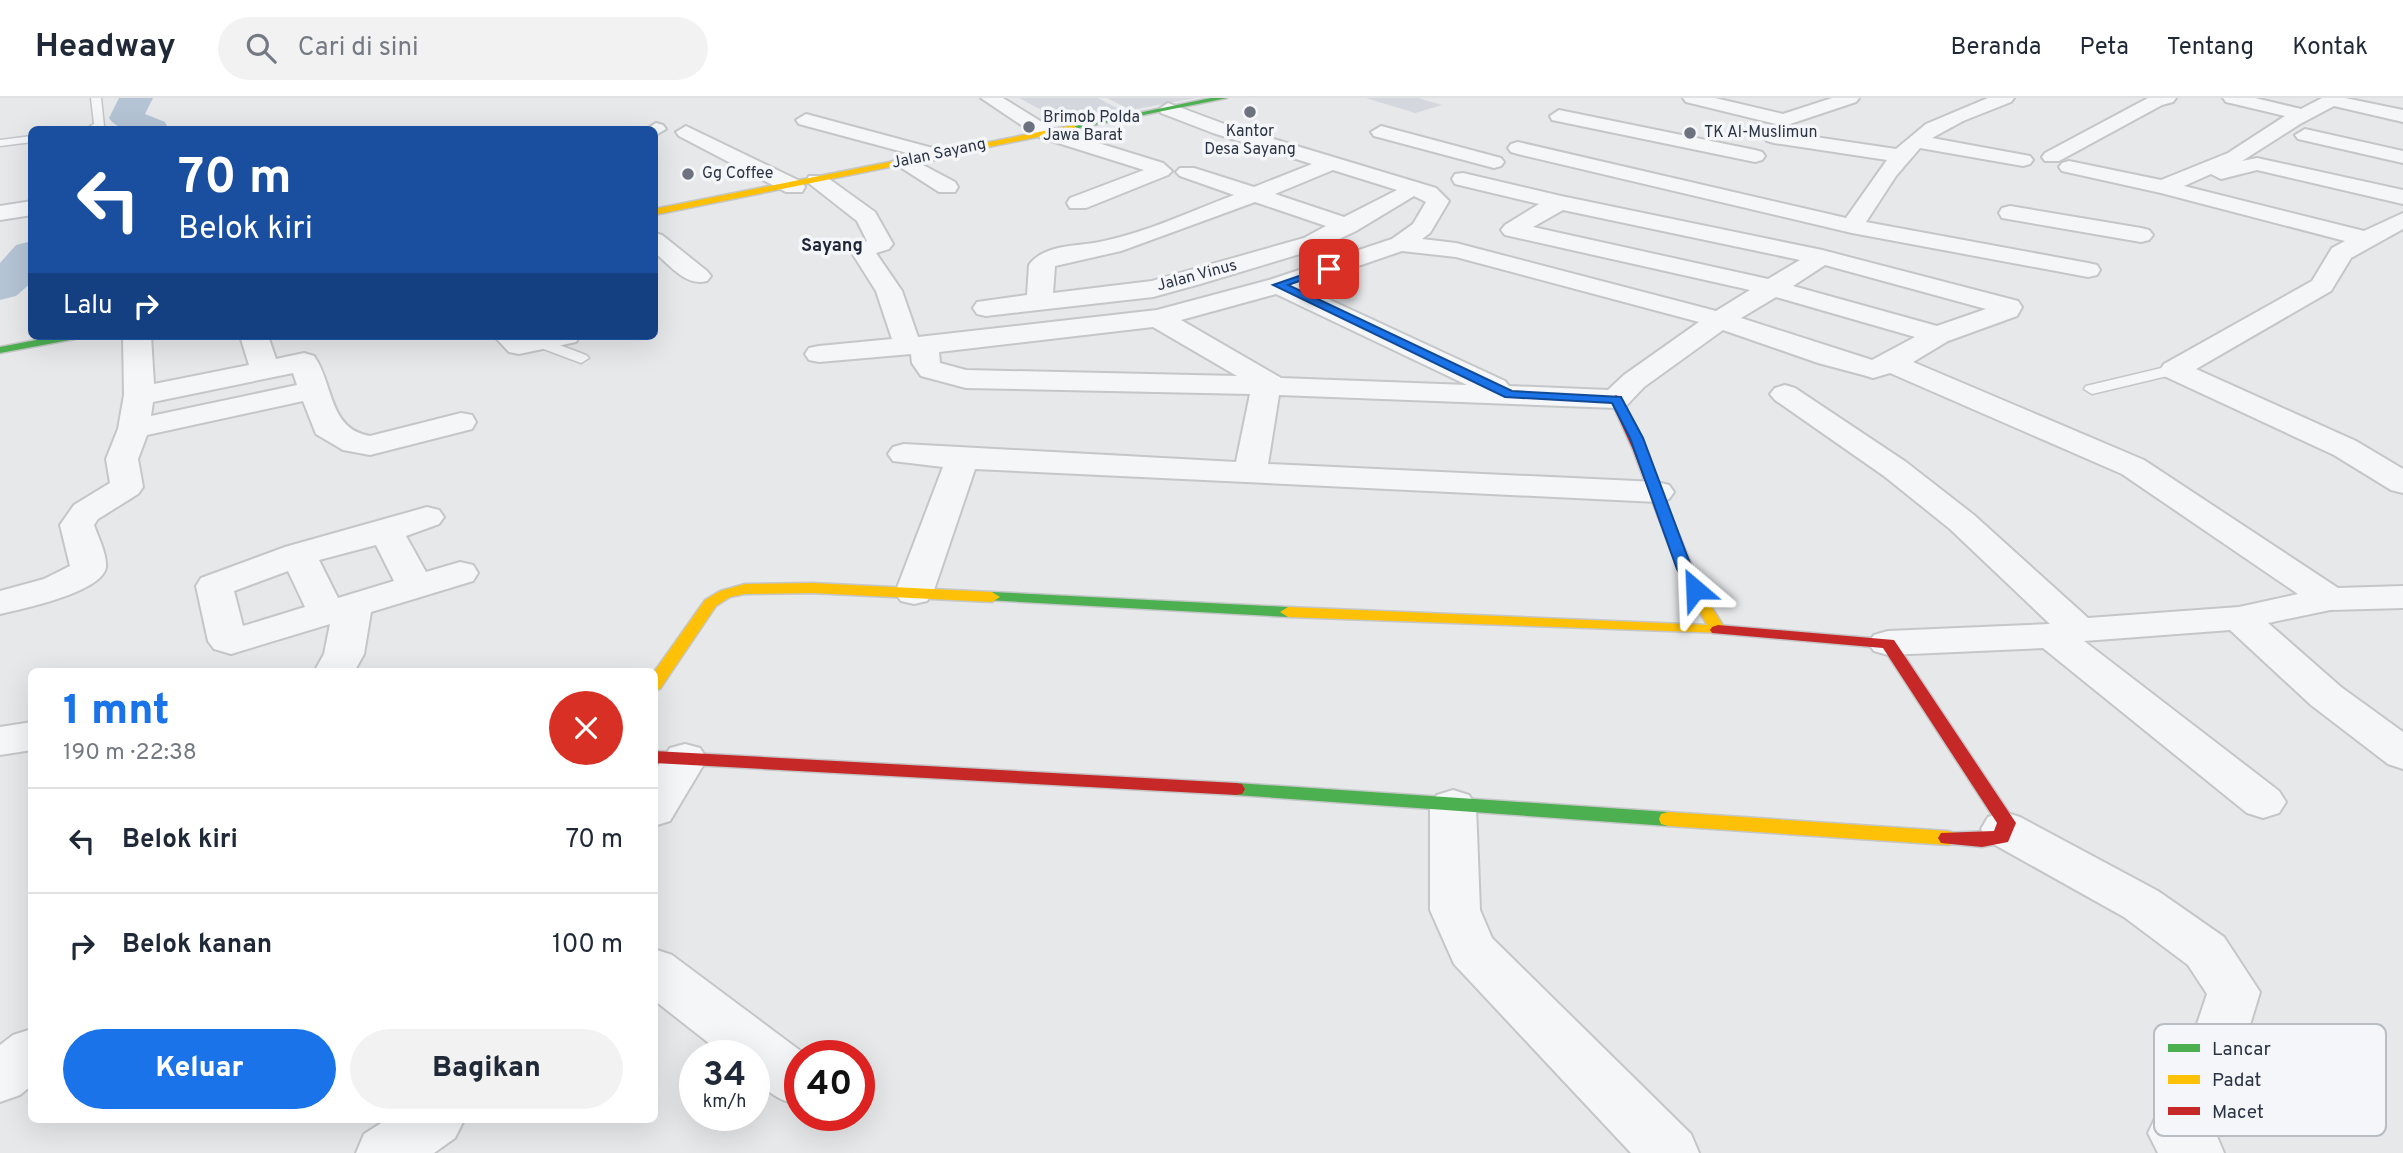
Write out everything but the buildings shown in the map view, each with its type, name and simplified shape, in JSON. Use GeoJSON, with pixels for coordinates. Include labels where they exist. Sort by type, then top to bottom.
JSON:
{"type":"FeatureCollection","features":[{"type":"Feature","properties":{"kind":"street"},"geometry":{"type":"LineString","coordinates":[[990,98],[1054,133],[1104,153],[1159,169]]}},
{"type":"Feature","properties":{"kind":"street"},"geometry":{"type":"LineString","coordinates":[[1002,98],[1054,133]]}},
{"type":"Feature","properties":{"kind":"street","name":"Jalan Sayang"},"geometry":{"type":"LineString","coordinates":[[658,211],[806,184],[933,154],[1054,133],[1223,98]]}},
{"type":"Feature","properties":{"kind":"street"},"geometry":{"type":"LineString","coordinates":[[1692,98],[1779,128],[1916,143],[2043,161],[2172,189],[2369,240]]}},
{"type":"Feature","properties":{"kind":"street"},"geometry":{"type":"LineString","coordinates":[[1720,195],[1779,128],[1850,98]]}},
{"type":"Feature","properties":{"kind":"street"},"geometry":{"type":"LineString","coordinates":[[1852,226],[1916,143],[2005,98]]}},
{"type":"Feature","properties":{"kind":"street"},"geometry":{"type":"LineString","coordinates":[[1996,253],[2018,198],[2043,161],[2156,101],[2167,98]]}},
{"type":"Feature","properties":{"kind":"street"},"geometry":{"type":"LineString","coordinates":[[2232,98],[2403,157]]}},
{"type":"Feature","properties":{"kind":"street"},"geometry":{"type":"LineString","coordinates":[[2387,98],[2403,101]]}},
{"type":"Feature","properties":{"kind":"street"},"geometry":{"type":"LineString","coordinates":[[2172,189],[2304,125],[2339,101],[2403,116]]}},
{"type":"Feature","properties":{"kind":"street"},"geometry":{"type":"LineString","coordinates":[[1400,243],[1456,250],[1720,320],[1853,365],[1873,369],[1891,363],[1938,335],[2008,310],[2009,307],[1822,257],[1561,203],[1463,179],[1531,137],[1559,107],[1755,156]]}},
{"type":"Feature","properties":{"kind":"street"},"geometry":{"type":"LineString","coordinates":[[819,354],[916,346],[1158,318],[1278,285],[1400,243],[1422,228],[1438,201],[1428,193],[1330,164],[1168,109]]}},
{"type":"Feature","properties":{"kind":"street"},"geometry":{"type":"LineString","coordinates":[[807,121],[933,154]]}},
{"type":"Feature","properties":{"kind":"street"},"geometry":{"type":"LineString","coordinates":[[686,132],[806,184],[867,217],[881,244],[868,248],[864,253],[889,291],[926,363],[931,370],[966,379],[1616,399],[1634,381],[1720,320],[1822,257]]}},
{"type":"Feature","properties":{"kind":"street"},"geometry":{"type":"LineString","coordinates":[[1381,132],[1494,162]]}},
{"type":"Feature","properties":{"kind":"street"},"geometry":{"type":"LineString","coordinates":[[1531,137],[1720,195],[1852,226],[2088,270]]}},
{"type":"Feature","properties":{"kind":"street"},"geometry":{"type":"LineString","coordinates":[[904,161],[947,187]]}},
{"type":"Feature","properties":{"kind":"street"},"geometry":{"type":"LineString","coordinates":[[1078,203],[1159,169],[1163,163],[1183,162],[1193,167],[1187,172],[1348,226]]}},
{"type":"Feature","properties":{"kind":"street"},"geometry":{"type":"LineString","coordinates":[[1040,301],[1041,265],[1050,258],[1108,248],[1177,226],[1330,164]]}},
{"type":"Feature","properties":{"kind":"street"},"geometry":{"type":"LineString","coordinates":[[2172,189],[2257,164],[2403,197]]}},
{"type":"Feature","properties":{"kind":"street","name":"Jalan Vinus"},"geometry":{"type":"LineString","coordinates":[[986,308],[1166,286],[1312,243],[1404,195]]}},
{"type":"Feature","properties":{"kind":"street"},"geometry":{"type":"LineString","coordinates":[[2018,198],[2141,235]]}},
{"type":"Feature","properties":{"kind":"street"},"geometry":{"type":"LineString","coordinates":[[0,213],[28,199]]}},
{"type":"Feature","properties":{"kind":"street"},"geometry":{"type":"LineString","coordinates":[[1561,203],[1513,230],[1774,288],[1938,335]]}},
{"type":"Feature","properties":{"kind":"street"},"geometry":{"type":"LineString","coordinates":[[2174,370],[2234,339],[2298,298],[2322,286],[2340,253],[2403,220]]}},
{"type":"Feature","properties":{"kind":"street"},"geometry":{"type":"LineString","coordinates":[[658,243],[698,276]]}},
{"type":"Feature","properties":{"kind":"street"},"geometry":{"type":"LineString","coordinates":[[1278,285],[1510,394]]}},
{"type":"Feature","properties":{"kind":"street"},"geometry":{"type":"LineString","coordinates":[[1158,318],[1272,387]]}},
{"type":"Feature","properties":{"kind":"street"},"geometry":{"type":"LineString","coordinates":[[0,350],[54,340]]}},
{"type":"Feature","properties":{"kind":"street"},"geometry":{"type":"LineString","coordinates":[[0,603],[66,584],[87,571],[85,548],[78,525],[86,512],[126,487],[127,478],[122,467],[122,456],[133,429],[139,396],[137,340]]}},
{"type":"Feature","properties":{"kind":"street"},"geometry":{"type":"LineString","coordinates":[[255,340],[265,369]]}},
{"type":"Feature","properties":{"kind":"street"},"geometry":{"type":"LineString","coordinates":[[513,340],[519,346],[538,342],[574,347]]}},
{"type":"Feature","properties":{"kind":"street"},"geometry":{"type":"LineString","coordinates":[[139,396],[304,362],[327,426],[354,443],[370,446],[461,422]]}},
{"type":"Feature","properties":{"kind":"street"},"geometry":{"type":"LineString","coordinates":[[1891,363],[2133,467],[2330,599]]}},
{"type":"Feature","properties":{"kind":"street"},"geometry":{"type":"LineString","coordinates":[[2174,370],[2345,448],[2403,483]]}},
{"type":"Feature","properties":{"kind":"street"},"geometry":{"type":"LineString","coordinates":[[1250,473],[1272,387]]}},
{"type":"Feature","properties":{"kind":"street"},"geometry":{"type":"LineString","coordinates":[[133,429],[315,390]]}},
{"type":"Feature","properties":{"kind":"street"},"geometry":{"type":"LineString","coordinates":[[1785,394],[1895,470],[1962,522],[2065,633],[2263,802]]}},
{"type":"Feature","properties":{"kind":"street"},"geometry":{"type":"LineString","coordinates":[[1616,399],[1636,438],[1684,569],[1718,629]]}},
{"type":"Feature","properties":{"kind":"street"},"geometry":{"type":"LineString","coordinates":[[2345,448],[2403,449]]}},
{"type":"Feature","properties":{"kind":"street"},"geometry":{"type":"LineString","coordinates":[[904,454],[1657,492]]}},
{"type":"Feature","properties":{"kind":"street"},"geometry":{"type":"LineString","coordinates":[[914,593],[962,459]]}},
{"type":"Feature","properties":{"kind":"street"},"geometry":{"type":"LineString","coordinates":[[427,517],[298,555],[214,586],[228,641],[236,642],[460,573]]}},
{"type":"Feature","properties":{"kind":"street"},"geometry":{"type":"LineString","coordinates":[[386,531],[415,586]]}},
{"type":"Feature","properties":{"kind":"street"},"geometry":{"type":"LineString","coordinates":[[298,555],[340,608],[344,654],[336,668]]}},
{"type":"Feature","properties":{"kind":"street"},"geometry":{"type":"LineString","coordinates":[[658,679],[710,603],[725,594],[745,589],[799,588],[1408,618],[1718,629],[1888,643],[2065,633],[2239,618],[2330,599],[2403,597]]}},
{"type":"Feature","properties":{"kind":"street"},"geometry":{"type":"LineString","coordinates":[[2239,618],[2326,695],[2403,754]]}},
{"type":"Feature","properties":{"kind":"street"},"geometry":{"type":"LineString","coordinates":[[658,797],[670,758],[1112,781],[1982,840],[2001,837],[2007,823],[1888,643]]}},
{"type":"Feature","properties":{"kind":"street"},"geometry":{"type":"LineString","coordinates":[[0,741],[28,737]]}},
{"type":"Feature","properties":{"kind":"street"},"geometry":{"type":"LineString","coordinates":[[1453,806],[1455,910],[1472,950],[1670,1153]]}},
{"type":"Feature","properties":{"kind":"street"},"geometry":{"type":"LineString","coordinates":[[2004,829],[2141,904],[2206,951],[2234,992],[2224,1024]]}},
{"type":"Feature","properties":{"kind":"street"},"geometry":{"type":"LineString","coordinates":[[658,973],[784,1070]]}},
{"type":"Feature","properties":{"kind":"street"},"geometry":{"type":"LineString","coordinates":[[0,1078],[28,1055]]}},
{"type":"Feature","properties":{"kind":"street"},"geometry":{"type":"LineString","coordinates":[[385,1153],[430,1123]]}},
{"type":"Feature","properties":{"kind":"street"},"geometry":{"type":"LineString","coordinates":[[2180,1136],[2195,1153]]}},
{"type":"Feature","properties":{"kind":"lane"},"geometry":{"type":"LineString","coordinates":[[96,98],[99,126]]}},
{"type":"Feature","properties":{"kind":"lane"},"geometry":{"type":"LineString","coordinates":[[0,143],[28,140]]}},
{"type":"Feature","properties":{"kind":"lane"},"geometry":{"type":"LineString","coordinates":[[2092,389],[2174,370]]}},
{"type":"Feature","properties":{"kind":"shaded area"},"geometry":{"type":"Polygon","coordinates":[[[1019,98],[1098,98],[1122,111],[1064,122],[1019,98]]]}},
{"type":"Feature","properties":{"kind":"shaded area"},"geometry":{"type":"Polygon","coordinates":[[[1107,98],[1196,98],[1131,110],[1107,98]]]}},
{"type":"Feature","properties":{"kind":"shaded area"},"geometry":{"type":"Polygon","coordinates":[[[1366,98],[1418,98],[1442,105],[1415,113],[1366,98]]]}},
{"type":"Feature","properties":{"kind":"waterway"},"geometry":{"type":"LineString","coordinates":[[136,98],[126,118],[143,126]]}},
{"type":"Feature","properties":{"kind":"waterway"},"geometry":{"type":"LineString","coordinates":[[0,286],[28,261]]}},
{"type":"Feature","properties":{"kind":"traffic: fast"},"geometry":{"type":"LineString","coordinates":[[1074,127],[1223,98]]}},
{"type":"Feature","properties":{"kind":"traffic: fast"},"geometry":{"type":"LineString","coordinates":[[0,350],[54,340]]}},
{"type":"Feature","properties":{"kind":"traffic: fast"},"geometry":{"type":"LineString","coordinates":[[992,597],[1288,612]]}},
{"type":"Feature","properties":{"kind":"traffic: fast"},"geometry":{"type":"LineString","coordinates":[[1236,789],[1668,819]]}},
{"type":"Feature","properties":{"kind":"traffic: slow"},"geometry":{"type":"LineString","coordinates":[[658,211],[1074,127]]}},
{"type":"Feature","properties":{"kind":"traffic: slow"},"geometry":{"type":"LineString","coordinates":[[658,679],[710,603],[725,594],[745,589],[812,588],[992,597]]}},
{"type":"Feature","properties":{"kind":"traffic: slow"},"geometry":{"type":"LineString","coordinates":[[1288,612],[1718,630],[1703,604]]}},
{"type":"Feature","properties":{"kind":"traffic: slow"},"geometry":{"type":"LineString","coordinates":[[1668,819],[1948,838]]}},
{"type":"Feature","properties":{"kind":"traffic: jam"},"geometry":{"type":"LineString","coordinates":[[1616,399],[1639,450],[1679,554],[1703,604]]}},
{"type":"Feature","properties":{"kind":"traffic: jam"},"geometry":{"type":"LineString","coordinates":[[1718,630],[1888,643],[2007,823],[2001,837],[1982,840],[1948,838]]}},
{"type":"Feature","properties":{"kind":"traffic: jam"},"geometry":{"type":"LineString","coordinates":[[658,757],[1236,789]]}},
{"type":"Feature","properties":{"kind":"place","name":"Kantor Desa Sayang"},"geometry":{"type":"Point","coordinates":[1250,112]}},
{"type":"Feature","properties":{"kind":"place","name":"Brimob Polda Jawa Barat"},"geometry":{"type":"Point","coordinates":[1029,127]}},
{"type":"Feature","properties":{"kind":"place","name":"TK Al-Muslimun"},"geometry":{"type":"Point","coordinates":[1690,133]}},
{"type":"Feature","properties":{"kind":"place","name":"Gg Coffee"},"geometry":{"type":"Point","coordinates":[688,174]}},
{"type":"Feature","properties":{"kind":"district","name":"Sayang"},"geometry":{"type":"Point","coordinates":[832,246]}},
{"type":"Feature","properties":{"kind":"route"},"geometry":{"type":"LineString","coordinates":[[1329,269],[1278,285],[1510,394],[1616,399],[1636,438],[1684,569],[1695,589]]}}]}
